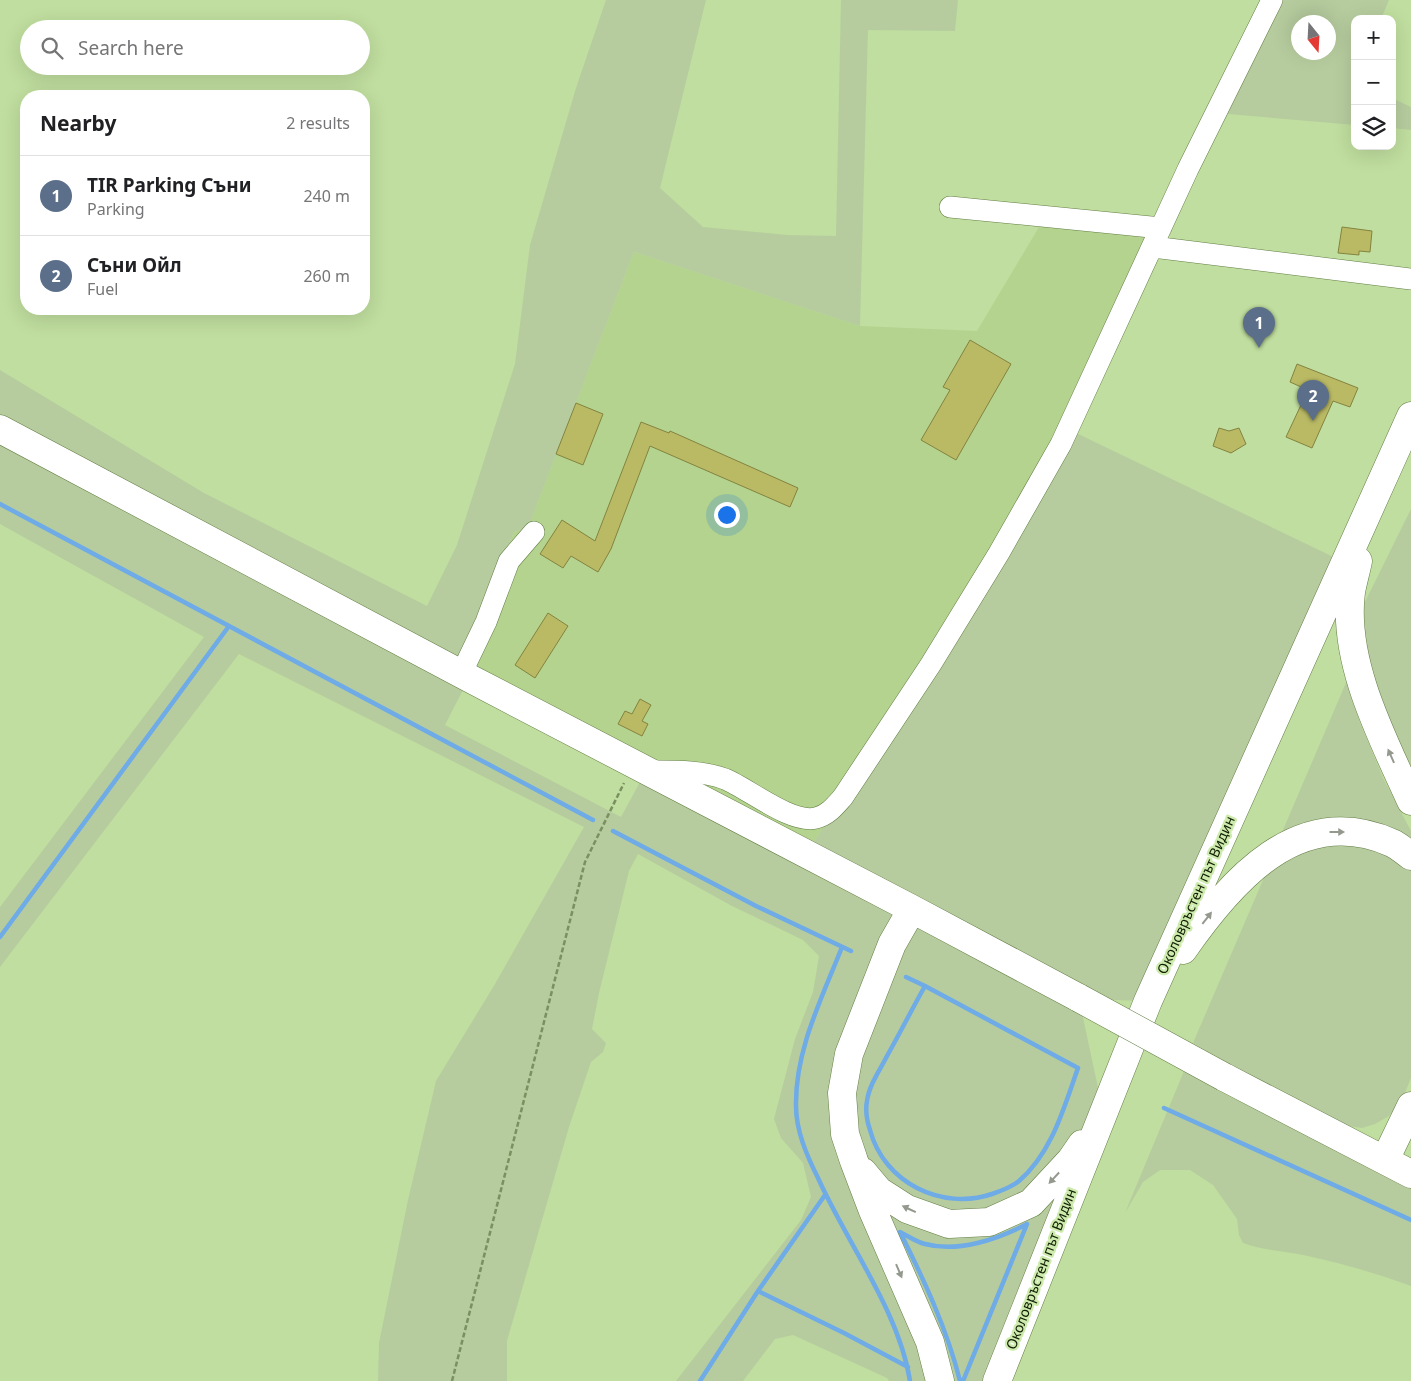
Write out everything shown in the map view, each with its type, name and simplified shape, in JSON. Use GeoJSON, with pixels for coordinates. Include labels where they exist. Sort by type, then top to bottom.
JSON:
{"type":"FeatureCollection","features":[{"type":"Feature","properties":{"kind":"main road","name":"Околовръстен път Видин"},"geometry":{"type":"LineString","coordinates":[[997,1381],[1148,1001],[1411,416]]}},
{"type":"Feature","properties":{"kind":"main road"},"geometry":{"type":"LineString","coordinates":[[0,429],[461,674],[912,909],[1224,1077],[1411,1174]]}},
{"type":"Feature","properties":{"kind":"main road"},"geometry":{"type":"LineString","coordinates":[[1369,512],[1351,592],[1350,619],[1354,648],[1372,714],[1411,801]]}},
{"type":"Feature","properties":{"kind":"main road"},"geometry":{"type":"LineString","coordinates":[[1148,1001],[1220,901],[1260,861],[1283,846],[1307,836],[1336,831],[1362,834],[1393,843],[1411,856]]}},
{"type":"Feature","properties":{"kind":"main road"},"geometry":{"type":"LineString","coordinates":[[912,909],[892,944],[849,1054],[842,1093],[845,1134],[854,1161],[873,1211],[930,1342],[940,1381]]}},
{"type":"Feature","properties":{"kind":"main road"},"geometry":{"type":"LineString","coordinates":[[1385,1160],[1411,1106]]}},
{"type":"Feature","properties":{"kind":"main road"},"geometry":{"type":"LineString","coordinates":[[854,1161],[879,1191],[907,1209],[949,1224],[989,1222],[1030,1203],[1071,1160],[1103,1111]]}},
{"type":"Feature","properties":{"kind":"street"},"geometry":{"type":"LineString","coordinates":[[640,768],[707,774],[724,779],[784,812],[804,818],[816,818],[831,811],[848,790],[931,664],[1057,453],[1192,161],[1272,0]]}},
{"type":"Feature","properties":{"kind":"street"},"geometry":{"type":"LineString","coordinates":[[950,207],[1157,237],[1411,279]]}},
{"type":"Feature","properties":{"kind":"street"},"geometry":{"type":"LineString","coordinates":[[461,674],[486,622],[510,561],[534,532]]}},
{"type":"Feature","properties":{"kind":"path"},"geometry":{"type":"LineString","coordinates":[[452,1381],[585,862],[640,768]]}},
{"type":"Feature","properties":{"kind":"shaded area"},"geometry":{"type":"Polygon","coordinates":[[[606,0],[706,0],[660,188],[703,227],[787,235],[836,236],[841,0],[958,0],[955,31],[868,30],[860,326],[634,252],[528,528],[514,532],[461,674],[469,678],[445,725],[621,817],[646,771],[806,854],[1070,430],[1346,563],[1148,1001],[1079,999],[1103,1111],[997,1381],[889,1381],[887,1378],[793,1335],[775,1339],[743,1381],[676,1381],[801,1220],[811,1197],[803,1163],[781,1138],[774,1119],[795,1039],[813,992],[819,956],[803,940],[732,906],[638,854],[629,871],[592,1029],[606,1043],[603,1052],[591,1062],[569,1127],[507,1341],[507,1381],[378,1381],[379,1343],[408,1200],[436,1081],[495,984],[584,827],[239,654],[0,967],[0,907],[204,637],[0,524],[0,370],[204,493],[427,606],[457,545],[515,364],[530,245],[576,88],[606,0]]]}},
{"type":"Feature","properties":{"kind":"shaded area"},"geometry":{"type":"Polygon","coordinates":[[[1272,0],[1389,0],[1383,15],[1351,15],[1351,125],[1216,113],[1272,0]]]}},
{"type":"Feature","properties":{"kind":"shaded area"},"geometry":{"type":"Polygon","coordinates":[[[1396,100],[1411,107],[1411,130],[1396,128],[1396,100]]]}},
{"type":"Feature","properties":{"kind":"shaded area"},"geometry":{"type":"Polygon","coordinates":[[[1045,217],[1161,228],[1070,428],[806,854],[461,674],[514,532],[528,528],[634,252],[860,326],[977,331],[1045,217]]]}},
{"type":"Feature","properties":{"kind":"shaded area"},"geometry":{"type":"Polygon","coordinates":[[[1411,509],[1411,786],[1369,690],[1361,610],[1411,509]]]}},
{"type":"Feature","properties":{"kind":"shaded area"},"geometry":{"type":"Polygon","coordinates":[[[1348,678],[1359,720],[1384,780],[1411,831],[1411,843],[1280,837],[1348,678]]]}},
{"type":"Feature","properties":{"kind":"shaded area"},"geometry":{"type":"Polygon","coordinates":[[[1321,842],[1382,849],[1411,869],[1411,1078],[1402,1100],[1389,1116],[1375,1124],[1362,1128],[1348,1126],[1286,1096],[1193,1043],[1266,873],[1321,842]]]}},
{"type":"Feature","properties":{"kind":"shaded area"},"geometry":{"type":"Polygon","coordinates":[[[1184,1071],[1411,1188],[1411,1286],[1331,1261],[1243,1243],[1239,1235],[1237,1219],[1213,1185],[1190,1170],[1160,1170],[1143,1182],[1125,1213],[1184,1071]]]}},
{"type":"Feature","properties":{"kind":"building"},"geometry":{"type":"Polygon","coordinates":[[[1342,227],[1372,231],[1370,252],[1359,251],[1359,255],[1338,253],[1342,227]]]}},
{"type":"Feature","properties":{"kind":"building"},"geometry":{"type":"Polygon","coordinates":[[[970,340],[1011,364],[956,460],[921,440],[950,390],[943,387],[970,340]]]}},
{"type":"Feature","properties":{"kind":"building"},"geometry":{"type":"Polygon","coordinates":[[[1297,364],[1358,388],[1350,407],[1333,401],[1312,448],[1286,437],[1308,390],[1290,382],[1297,364]]]}},
{"type":"Feature","properties":{"kind":"building"},"geometry":{"type":"Polygon","coordinates":[[[576,403],[603,414],[583,465],[556,454],[576,403]]]}},
{"type":"Feature","properties":{"kind":"building"},"geometry":{"type":"Polygon","coordinates":[[[641,422],[669,433],[670,431],[798,488],[790,507],[650,446],[611,549],[598,572],[571,556],[563,568],[540,554],[562,520],[595,541],[641,422]]]}},
{"type":"Feature","properties":{"kind":"building"},"geometry":{"type":"Polygon","coordinates":[[[1219,428],[1229,431],[1239,428],[1246,444],[1231,453],[1213,446],[1219,428]]]}},
{"type":"Feature","properties":{"kind":"building"},"geometry":{"type":"Polygon","coordinates":[[[548,613],[568,626],[535,678],[515,665],[548,613]]]}},
{"type":"Feature","properties":{"kind":"building"},"geometry":{"type":"Polygon","coordinates":[[[640,699],[651,705],[642,721],[648,724],[642,736],[618,724],[625,711],[632,714],[640,699]]]}},
{"type":"Feature","properties":{"kind":"waterway"},"geometry":{"type":"LineString","coordinates":[[0,504],[593,820]]}},
{"type":"Feature","properties":{"kind":"waterway"},"geometry":{"type":"LineString","coordinates":[[0,937],[229,626]]}},
{"type":"Feature","properties":{"kind":"waterway"},"geometry":{"type":"LineString","coordinates":[[613,831],[756,906],[851,951]]}},
{"type":"Feature","properties":{"kind":"waterway"},"geometry":{"type":"LineString","coordinates":[[842,947],[818,1005],[805,1045],[797,1085],[796,1115],[803,1143],[814,1170],[884,1303],[904,1355],[910,1381]]}},
{"type":"Feature","properties":{"kind":"waterway"},"geometry":{"type":"LineString","coordinates":[[906,977],[925,986],[1078,1068],[1056,1129],[1040,1157],[1030,1170],[1016,1183],[1006,1189],[973,1198],[954,1199],[935,1195],[918,1188],[902,1178],[888,1165],[877,1149],[867,1120],[868,1095],[875,1078],[925,986]]}},
{"type":"Feature","properties":{"kind":"waterway"},"geometry":{"type":"LineString","coordinates":[[1164,1108],[1411,1220]]}},
{"type":"Feature","properties":{"kind":"waterway"},"geometry":{"type":"LineString","coordinates":[[700,1381],[758,1291],[825,1195]]}},
{"type":"Feature","properties":{"kind":"waterway"},"geometry":{"type":"LineString","coordinates":[[960,1381],[949,1343],[934,1305],[900,1232],[922,1243],[951,1247],[978,1243],[1003,1235],[1027,1224]]}},
{"type":"Feature","properties":{"kind":"waterway"},"geometry":{"type":"LineString","coordinates":[[963,1381],[1027,1224]]}},
{"type":"Feature","properties":{"kind":"waterway"},"geometry":{"type":"LineString","coordinates":[[758,1291],[908,1367]]}},
{"type":"Feature","properties":{"kind":"place","name":"TIR Parking Съни"},"geometry":{"type":"Point","coordinates":[1259,348]}},
{"type":"Feature","properties":{"kind":"place","name":"Съни Ойл"},"geometry":{"type":"Point","coordinates":[1313,421]}}]}
